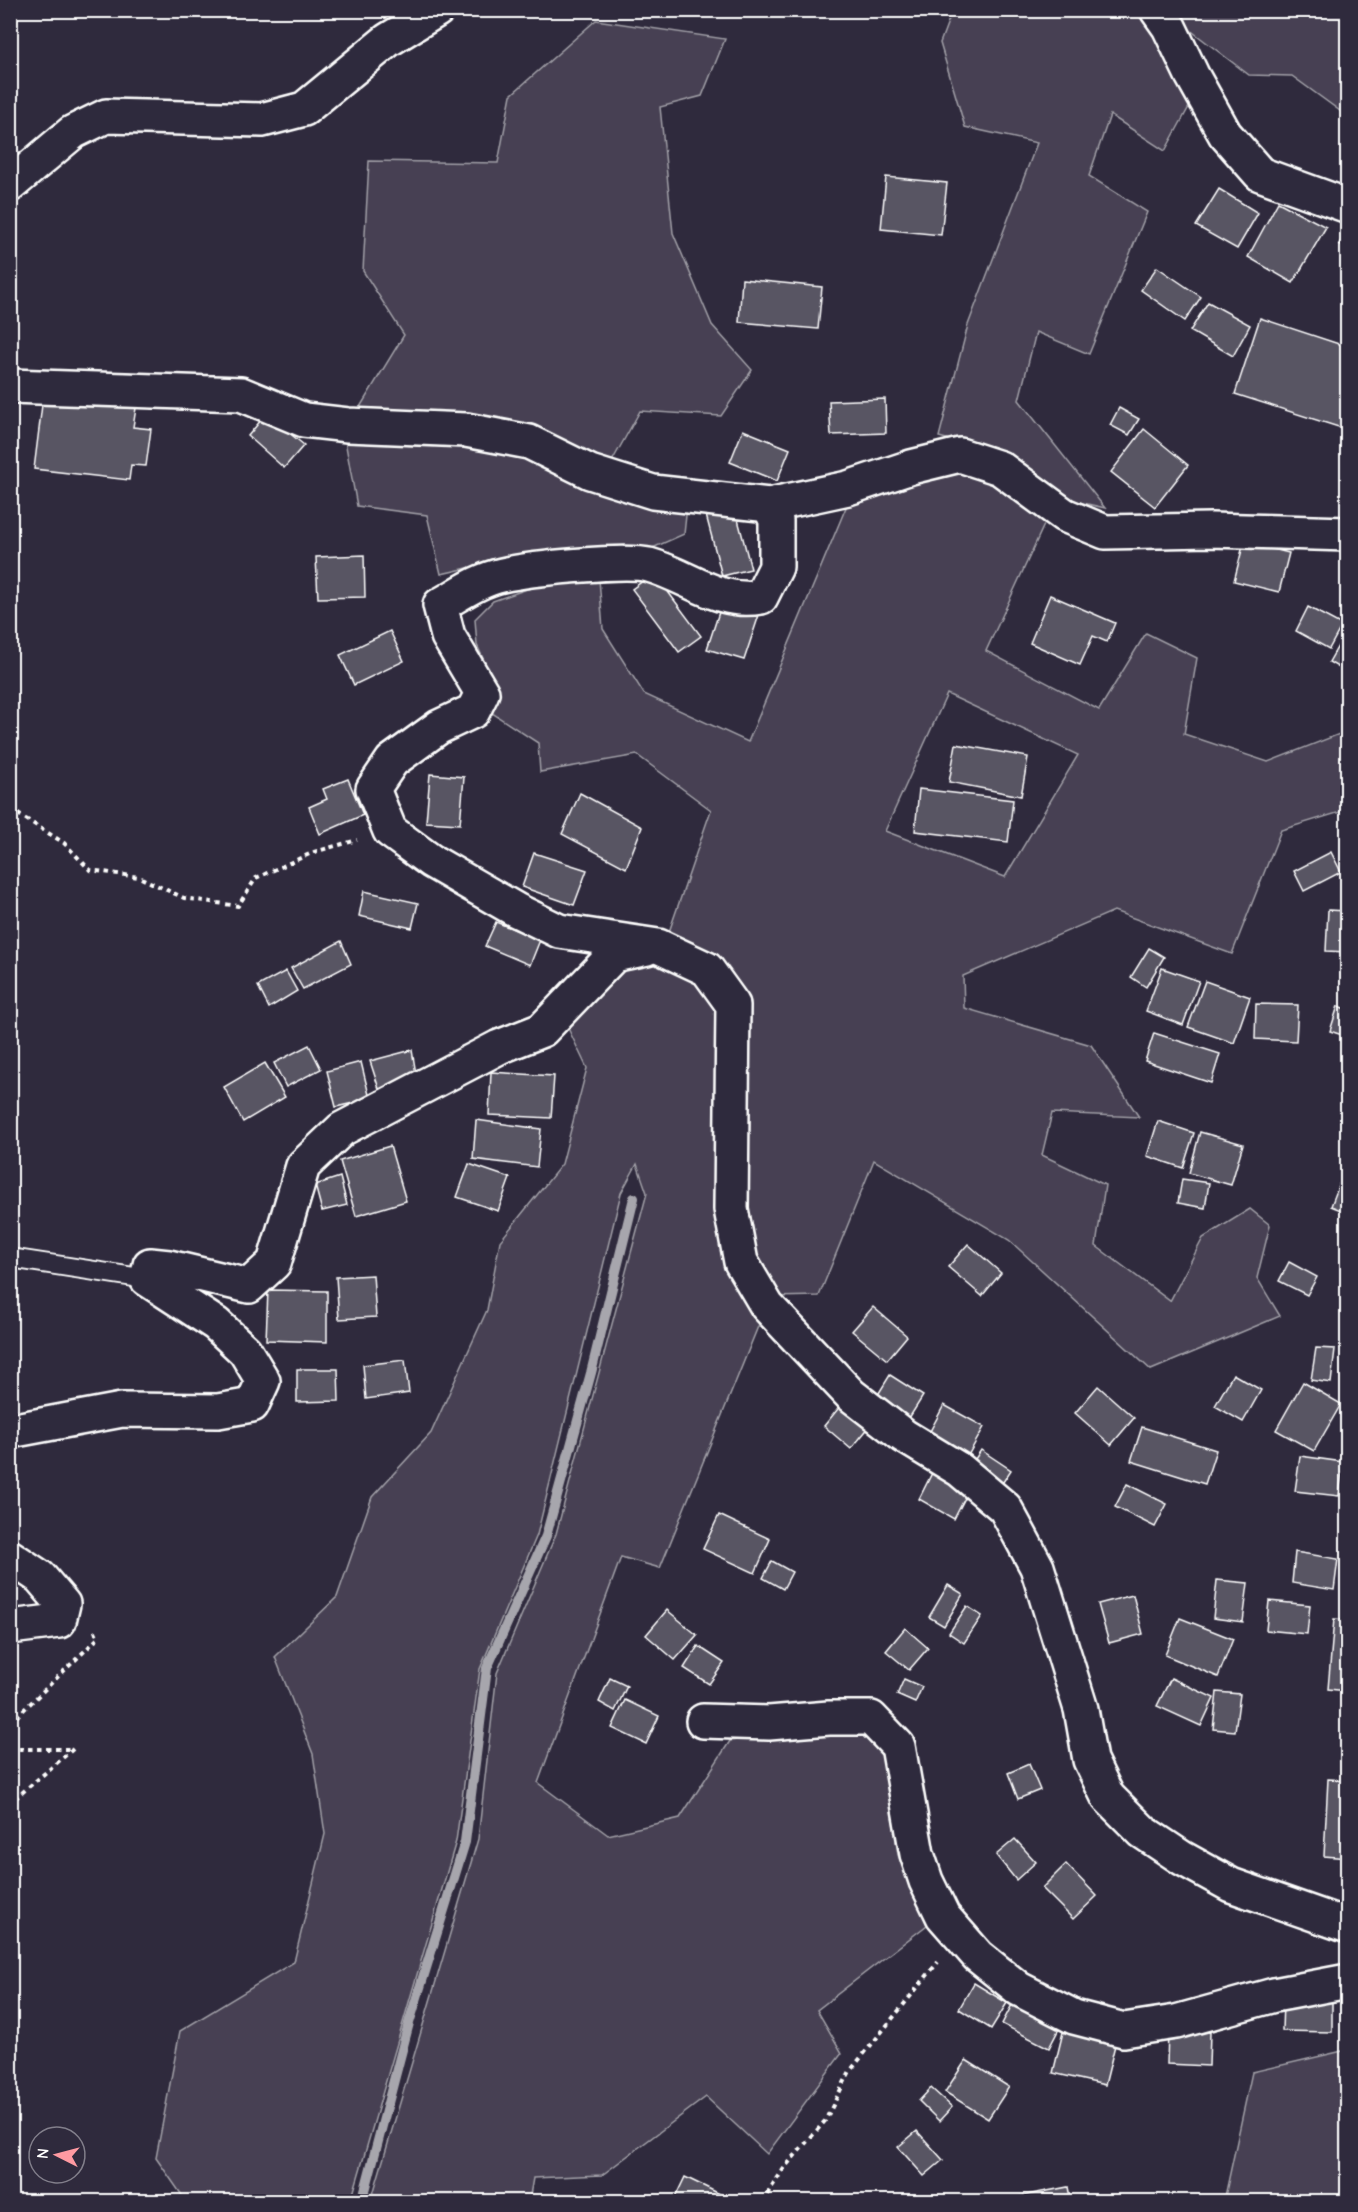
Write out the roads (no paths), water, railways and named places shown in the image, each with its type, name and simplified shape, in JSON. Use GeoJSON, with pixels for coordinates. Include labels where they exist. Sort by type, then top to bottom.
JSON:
{"type":"FeatureCollection","features":[{"type":"Feature","properties":{"kind":"street"},"geometry":{"type":"LineString","coordinates":[[10,185],[73,132],[106,116],[262,120],[304,109],[388,40],[437,10]]}},
{"type":"Feature","properties":{"kind":"street"},"geometry":{"type":"LineString","coordinates":[[1157,10],[1169,27],[1192,75],[1225,134],[1260,174],[1347,206]]}},
{"type":"Feature","properties":{"kind":"street"},"geometry":{"type":"LineString","coordinates":[[10,386],[241,393],[304,420],[348,425],[466,430],[529,442],[590,472],[653,492],[769,505],[848,488],[911,467],[960,455],[1000,468],[1064,514],[1105,532],[1211,530],[1347,534]]}},
{"type":"Feature","properties":{"kind":"street"},"geometry":{"type":"LineString","coordinates":[[769,505],[776,520],[776,567],[761,597],[741,600],[711,592],[681,576],[646,564],[594,565],[502,574],[479,582],[440,605],[448,636],[482,693],[474,711],[439,728],[392,761],[373,789],[390,831],[431,861],[559,931],[658,946],[707,969],[733,1005],[730,1209],[741,1262],[767,1306],[851,1395],[904,1436],[960,1470],[1005,1508],[1037,1567],[1078,1699],[1090,1760],[1108,1797],[1143,1832],[1221,1880],[1347,1926]]}},
{"type":"Feature","properties":{"kind":"street"},"geometry":{"type":"LineString","coordinates":[[10,1431],[122,1410],[218,1411],[252,1405],[263,1381],[245,1351],[216,1324],[147,1279],[150,1265],[169,1267],[249,1286],[274,1263],[303,1166],[342,1129],[500,1047],[542,1030],[614,955],[658,946]]}},
{"type":"Feature","properties":{"kind":"street"},"geometry":{"type":"LineString","coordinates":[[10,1557],[40,1577],[63,1604],[59,1621],[10,1628]]}},
{"type":"Feature","properties":{"kind":"street"},"geometry":{"type":"LineString","coordinates":[[703,1721],[769,1724],[828,1718],[871,1719],[898,1746],[917,1854],[926,1881],[943,1916],[978,1956],[1019,1989],[1074,2017],[1124,2030],[1176,2022],[1274,1995],[1347,1981]]}},
{"type":"Feature","properties":{"kind":"lane"},"geometry":{"type":"LineString","coordinates":[[10,1258],[147,1279]]}},
{"type":"Feature","properties":{"kind":"waterway"},"geometry":{"type":"LineString","coordinates":[[362,2202],[409,2023],[465,1842],[487,1668],[546,1536],[591,1373],[634,1198]]}}]}
